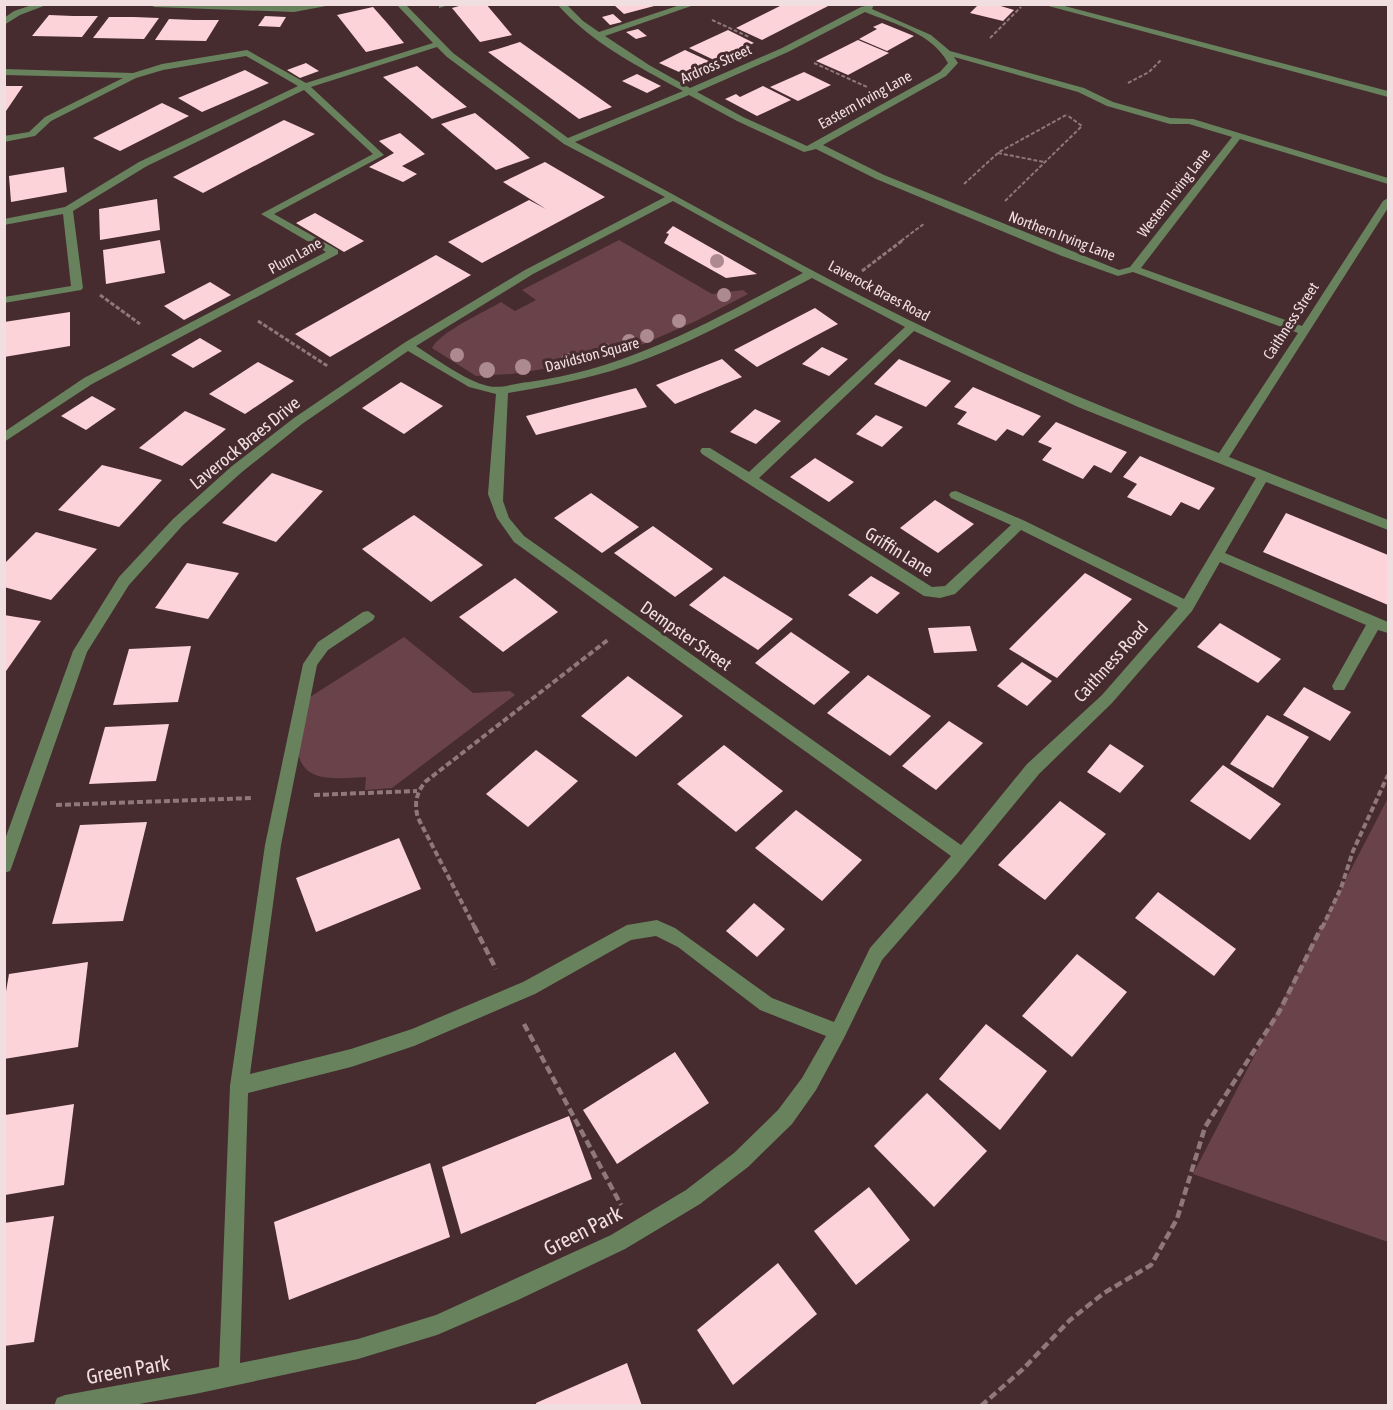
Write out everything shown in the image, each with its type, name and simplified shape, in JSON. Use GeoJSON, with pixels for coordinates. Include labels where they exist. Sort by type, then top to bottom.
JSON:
{"type":"FeatureCollection","features":[{"type":"Feature","properties":{"kind":"street"},"geometry":{"type":"LineString","coordinates":[[4,23],[17,14],[45,4]]}},
{"type":"Feature","properties":{"kind":"street"},"geometry":{"type":"LineString","coordinates":[[154,4],[294,9],[312,9],[333,4]]}},
{"type":"Feature","properties":{"kind":"street","name":"Laverock Braes Road"},"geometry":{"type":"LineString","coordinates":[[400,4],[439,44],[567,142],[912,327],[1082,404],[1389,525]]}},
{"type":"Feature","properties":{"kind":"street"},"geometry":{"type":"LineString","coordinates":[[561,4],[598,35],[646,67],[691,91]]}},
{"type":"Feature","properties":{"kind":"street"},"geometry":{"type":"LineString","coordinates":[[598,35],[693,4]]}},
{"type":"Feature","properties":{"kind":"street"},"geometry":{"type":"LineString","coordinates":[[1045,4],[1389,94]]}},
{"type":"Feature","properties":{"kind":"street"},"geometry":{"type":"LineString","coordinates":[[869,6],[937,41],[949,53],[1081,90],[1110,105],[1170,121],[1190,121],[1389,181]]}},
{"type":"Feature","properties":{"kind":"street","name":"Ardross Street"},"geometry":{"type":"LineString","coordinates":[[567,142],[596,132],[785,50],[869,6]]}},
{"type":"Feature","properties":{"kind":"street"},"geometry":{"type":"LineString","coordinates":[[4,222],[68,210],[143,164],[305,86],[439,44]]}},
{"type":"Feature","properties":{"kind":"street"},"geometry":{"type":"LineString","coordinates":[[4,139],[32,134],[48,119],[133,76],[162,67],[247,53],[305,86]]}},
{"type":"Feature","properties":{"kind":"street","name":"Eastern Irving Lane"},"geometry":{"type":"LineString","coordinates":[[691,91],[740,119],[807,150],[944,74],[953,63],[949,53]]}},
{"type":"Feature","properties":{"kind":"street"},"geometry":{"type":"LineString","coordinates":[[4,72],[133,76]]}},
{"type":"Feature","properties":{"kind":"street","name":"Plum Lane"},"geometry":{"type":"LineString","coordinates":[[4,438],[88,381],[334,252],[266,214],[379,155],[305,86]]}},
{"type":"Feature","properties":{"kind":"street","name":"Western Irving Lane"},"geometry":{"type":"LineString","coordinates":[[1134,269],[1238,136]]}},
{"type":"Feature","properties":{"kind":"street","name":"Northern Irving Lane"},"geometry":{"type":"LineString","coordinates":[[816,145],[880,177],[947,206],[1118,273],[1134,269],[1305,331]]}},
{"type":"Feature","properties":{"kind":"street","name":"Laverock Braes Drive"},"geometry":{"type":"LineString","coordinates":[[4,866],[80,651],[124,581],[178,522],[237,469],[298,422],[408,346],[529,272],[673,197]]}},
{"type":"Feature","properties":{"kind":"street","name":"Caithness Street"},"geometry":{"type":"LineString","coordinates":[[1222,459],[1389,201]]}},
{"type":"Feature","properties":{"kind":"street"},"geometry":{"type":"LineString","coordinates":[[4,300],[77,288],[68,210]]}},
{"type":"Feature","properties":{"kind":"street","name":"Davidston Square"},"geometry":{"type":"LineString","coordinates":[[408,346],[486,391],[547,383],[622,366],[690,337],[812,273]]}},
{"type":"Feature","properties":{"kind":"street"},"geometry":{"type":"LineString","coordinates":[[750,479],[912,327]]}},
{"type":"Feature","properties":{"kind":"street","name":"Dempster Street"},"geometry":{"type":"LineString","coordinates":[[502,389],[495,494],[498,510],[506,525],[535,552],[961,854]]}},
{"type":"Feature","properties":{"kind":"street","name":"Griffin Lane"},"geometry":{"type":"LineString","coordinates":[[706,451],[928,592],[940,593],[950,590],[1020,525]]}},
{"type":"Feature","properties":{"kind":"street","name":"Caithness Road"},"geometry":{"type":"LineString","coordinates":[[961,854],[1033,769],[1107,699],[1187,607],[1263,476]]}},
{"type":"Feature","properties":{"kind":"street"},"geometry":{"type":"LineString","coordinates":[[956,495],[1187,607]]}},
{"type":"Feature","properties":{"kind":"street"},"geometry":{"type":"LineString","coordinates":[[1218,555],[1382,625],[1339,686]]}},
{"type":"Feature","properties":{"kind":"street"},"geometry":{"type":"LineString","coordinates":[[229,1375],[239,1086],[273,845],[310,664],[324,646],[368,616]]}},
{"type":"Feature","properties":{"kind":"street","name":"Green Park"},"geometry":{"type":"LineString","coordinates":[[65,1406],[358,1349],[437,1325],[511,1293],[635,1232],[693,1197],[741,1160],[785,1117],[809,1084],[838,1032],[876,954],[950,870],[961,854]]}},
{"type":"Feature","properties":{"kind":"street"},"geometry":{"type":"LineString","coordinates":[[239,1086],[351,1058],[387,1046],[510,997],[627,933],[643,928],[657,928],[684,942],[766,1004],[838,1032]]}},
{"type":"Feature","properties":{"kind":"path"},"geometry":{"type":"LineString","coordinates":[[949,53],[969,36],[988,40],[1024,4]]}},
{"type":"Feature","properties":{"kind":"path"},"geometry":{"type":"LineString","coordinates":[[839,288],[947,206],[979,165],[1097,98],[1149,72],[1160,61],[1171,38]]}},
{"type":"Feature","properties":{"kind":"path"},"geometry":{"type":"LineString","coordinates":[[1001,205],[1082,126],[1067,115]]}},
{"type":"Feature","properties":{"kind":"path"},"geometry":{"type":"LineString","coordinates":[[997,153],[1045,162]]}},
{"type":"Feature","properties":{"kind":"path"},"geometry":{"type":"LineString","coordinates":[[77,288],[97,292],[164,341]]}},
{"type":"Feature","properties":{"kind":"path"},"geometry":{"type":"LineString","coordinates":[[234,305],[354,384]]}},
{"type":"Feature","properties":{"kind":"path"},"geometry":{"type":"LineString","coordinates":[[631,621],[425,782],[417,791],[414,802],[418,818],[635,1232]]}},
{"type":"Feature","properties":{"kind":"path"},"geometry":{"type":"LineString","coordinates":[[981,1406],[1023,1369],[1070,1320],[1104,1293],[1151,1265],[1177,1220],[1198,1144],[1205,1127],[1279,1012],[1302,969],[1341,888],[1353,851],[1389,775]]}},
{"type":"Feature","properties":{"kind":"path"},"geometry":{"type":"LineString","coordinates":[[24,806],[417,791]]}},
{"type":"Feature","properties":{"kind":"shaded area"},"geometry":{"type":"Polygon","coordinates":[[[619,240],[712,294],[743,290],[748,294],[696,321],[639,346],[604,357],[543,369],[476,376],[432,348],[453,329],[501,302],[515,311],[536,300],[522,290],[619,240]]]}},
{"type":"Feature","properties":{"kind":"shaded area"},"geometry":{"type":"Polygon","coordinates":[[[404,637],[473,693],[510,691],[515,695],[392,788],[365,790],[366,777],[324,777],[307,770],[301,762],[298,751],[310,697],[404,637]]]}},
{"type":"Feature","properties":{"kind":"shaded area"},"geometry":{"type":"Polygon","coordinates":[[[1388,798],[1388,1242],[1193,1174],[1388,798]]]}},
{"type":"Feature","properties":{"kind":"building"},"geometry":{"type":"Polygon","coordinates":[[[466,4],[486,4],[512,35],[480,42],[452,8],[466,4]]]}},
{"type":"Feature","properties":{"kind":"building"},"geometry":{"type":"Polygon","coordinates":[[[784,4],[832,4],[762,40],[736,28],[784,4]]]}},
{"type":"Feature","properties":{"kind":"building"},"geometry":{"type":"Polygon","coordinates":[[[979,4],[994,4],[1014,10],[1003,21],[970,13],[979,4]]]}},
{"type":"Feature","properties":{"kind":"building"},"geometry":{"type":"Polygon","coordinates":[[[614,5],[658,5],[624,14],[614,5]]]}},
{"type":"Feature","properties":{"kind":"building"},"geometry":{"type":"Polygon","coordinates":[[[373,7],[404,43],[366,52],[337,15],[373,7]]]}},
{"type":"Feature","properties":{"kind":"building"},"geometry":{"type":"Polygon","coordinates":[[[613,14],[622,22],[610,25],[602,17],[613,14]]]}},
{"type":"Feature","properties":{"kind":"building"},"geometry":{"type":"Polygon","coordinates":[[[49,15],[98,16],[82,37],[32,36],[49,15]]]}},
{"type":"Feature","properties":{"kind":"building"},"geometry":{"type":"Polygon","coordinates":[[[265,16],[286,17],[280,27],[258,26],[265,16]]]}},
{"type":"Feature","properties":{"kind":"building"},"geometry":{"type":"Polygon","coordinates":[[[109,17],[159,18],[144,39],[93,38],[109,17]]]}},
{"type":"Feature","properties":{"kind":"building"},"geometry":{"type":"Polygon","coordinates":[[[169,19],[219,20],[206,41],[155,40],[169,19]]]}},
{"type":"Feature","properties":{"kind":"building"},"geometry":{"type":"Polygon","coordinates":[[[882,23],[914,36],[887,51],[859,39],[877,29],[873,27],[882,23]]]}},
{"type":"Feature","properties":{"kind":"building"},"geometry":{"type":"Polygon","coordinates":[[[638,29],[647,36],[636,39],[626,32],[638,29]]]}},
{"type":"Feature","properties":{"kind":"building"},"geometry":{"type":"Polygon","coordinates":[[[728,30],[754,43],[714,60],[689,48],[728,30]]]}},
{"type":"Feature","properties":{"kind":"building"},"geometry":{"type":"Polygon","coordinates":[[[858,40],[889,53],[848,75],[816,61],[858,40]]]}},
{"type":"Feature","properties":{"kind":"building"},"geometry":{"type":"Polygon","coordinates":[[[520,42],[612,107],[579,119],[488,52],[520,42]]]}},
{"type":"Feature","properties":{"kind":"building"},"geometry":{"type":"Polygon","coordinates":[[[685,50],[713,63],[688,76],[659,63],[685,50]]]}},
{"type":"Feature","properties":{"kind":"building"},"geometry":{"type":"Polygon","coordinates":[[[306,63],[319,71],[300,78],[287,70],[306,63]]]}},
{"type":"Feature","properties":{"kind":"building"},"geometry":{"type":"Polygon","coordinates":[[[417,66],[467,107],[432,119],[383,77],[417,66]]]}},
{"type":"Feature","properties":{"kind":"building"},"geometry":{"type":"Polygon","coordinates":[[[245,70],[269,83],[202,112],[178,98],[245,70]]]}},
{"type":"Feature","properties":{"kind":"building"},"geometry":{"type":"Polygon","coordinates":[[[804,72],[831,85],[798,101],[770,87],[804,72]]]}},
{"type":"Feature","properties":{"kind":"building"},"geometry":{"type":"Polygon","coordinates":[[[637,74],[661,86],[647,93],[622,81],[637,74]]]}},
{"type":"Feature","properties":{"kind":"building"},"geometry":{"type":"Polygon","coordinates":[[[4,86],[23,86],[4,114],[4,86]]]}},
{"type":"Feature","properties":{"kind":"building"},"geometry":{"type":"Polygon","coordinates":[[[763,86],[791,100],[757,116],[725,99],[736,94],[740,97],[763,86]]]}},
{"type":"Feature","properties":{"kind":"building"},"geometry":{"type":"Polygon","coordinates":[[[162,103],[189,116],[120,151],[93,138],[162,103]]]}},
{"type":"Feature","properties":{"kind":"building"},"geometry":{"type":"Polygon","coordinates":[[[475,113],[530,158],[496,170],[441,124],[475,113]]]}},
{"type":"Feature","properties":{"kind":"building"},"geometry":{"type":"Polygon","coordinates":[[[284,120],[315,134],[203,193],[173,177],[284,120]]]}},
{"type":"Feature","properties":{"kind":"building"},"geometry":{"type":"Polygon","coordinates":[[[400,133],[425,154],[402,166],[417,174],[403,182],[369,167],[394,153],[379,141],[400,133]]]}},
{"type":"Feature","properties":{"kind":"building"},"geometry":{"type":"Polygon","coordinates":[[[545,162],[605,197],[482,263],[448,242],[529,200],[546,209],[503,182],[545,162]]]}},
{"type":"Feature","properties":{"kind":"building"},"geometry":{"type":"Polygon","coordinates":[[[64,167],[67,192],[11,202],[9,176],[64,167]]]}},
{"type":"Feature","properties":{"kind":"building"},"geometry":{"type":"Polygon","coordinates":[[[157,199],[160,230],[100,240],[99,209],[157,199]]]}},
{"type":"Feature","properties":{"kind":"building"},"geometry":{"type":"Polygon","coordinates":[[[315,213],[364,241],[344,252],[296,223],[315,213]]]}},
{"type":"Feature","properties":{"kind":"building"},"geometry":{"type":"Polygon","coordinates":[[[673,226],[757,274],[726,278],[664,243],[669,234],[666,233],[673,226]]]}},
{"type":"Feature","properties":{"kind":"building"},"geometry":{"type":"Polygon","coordinates":[[[160,240],[165,273],[106,284],[103,250],[160,240]]]}},
{"type":"Feature","properties":{"kind":"building"},"geometry":{"type":"Polygon","coordinates":[[[436,255],[471,275],[330,357],[295,334],[436,255]]]}},
{"type":"Feature","properties":{"kind":"building"},"geometry":{"type":"Polygon","coordinates":[[[210,282],[231,295],[184,320],[164,306],[210,282]]]}},
{"type":"Feature","properties":{"kind":"building"},"geometry":{"type":"Polygon","coordinates":[[[815,308],[838,324],[757,367],[734,350],[815,308]]]}},
{"type":"Feature","properties":{"kind":"building"},"geometry":{"type":"Polygon","coordinates":[[[70,312],[70,346],[4,357],[4,322],[70,312]]]}},
{"type":"Feature","properties":{"kind":"building"},"geometry":{"type":"Polygon","coordinates":[[[200,338],[222,351],[193,368],[171,355],[200,338]]]}},
{"type":"Feature","properties":{"kind":"building"},"geometry":{"type":"Polygon","coordinates":[[[822,347],[848,359],[829,376],[802,364],[822,347]]]}},
{"type":"Feature","properties":{"kind":"building"},"geometry":{"type":"Polygon","coordinates":[[[722,359],[742,377],[675,404],[656,385],[722,359]]]}},
{"type":"Feature","properties":{"kind":"building"},"geometry":{"type":"Polygon","coordinates":[[[899,359],[951,381],[926,407],[874,384],[899,359]]]}},
{"type":"Feature","properties":{"kind":"building"},"geometry":{"type":"Polygon","coordinates":[[[258,362],[294,381],[245,414],[209,394],[258,362]]]}},
{"type":"Feature","properties":{"kind":"building"},"geometry":{"type":"Polygon","coordinates":[[[401,382],[443,406],[404,434],[362,408],[401,382]]]}},
{"type":"Feature","properties":{"kind":"building"},"geometry":{"type":"Polygon","coordinates":[[[973,387],[1041,416],[1023,436],[1007,429],[996,441],[957,424],[967,412],[954,407],[973,387]]]}},
{"type":"Feature","properties":{"kind":"building"},"geometry":{"type":"Polygon","coordinates":[[[636,388],[647,407],[536,435],[526,416],[636,388]]]}},
{"type":"Feature","properties":{"kind":"building"},"geometry":{"type":"Polygon","coordinates":[[[92,396],[116,409],[86,430],[61,416],[92,396]]]}},
{"type":"Feature","properties":{"kind":"building"},"geometry":{"type":"Polygon","coordinates":[[[755,409],[781,421],[756,444],[730,432],[755,409]]]}},
{"type":"Feature","properties":{"kind":"building"},"geometry":{"type":"Polygon","coordinates":[[[185,411],[226,429],[182,466],[139,448],[185,411]]]}},
{"type":"Feature","properties":{"kind":"building"},"geometry":{"type":"Polygon","coordinates":[[[876,415],[903,427],[882,447],[856,434],[876,415]]]}},
{"type":"Feature","properties":{"kind":"building"},"geometry":{"type":"Polygon","coordinates":[[[1056,422],[1127,452],[1111,473],[1094,465],[1083,479],[1042,460],[1052,448],[1038,442],[1056,422]]]}},
{"type":"Feature","properties":{"kind":"building"},"geometry":{"type":"Polygon","coordinates":[[[1140,456],[1215,488],[1199,510],[1181,502],[1171,516],[1127,497],[1137,484],[1123,477],[1140,456]]]}},
{"type":"Feature","properties":{"kind":"building"},"geometry":{"type":"Polygon","coordinates":[[[815,458],[854,482],[829,502],[790,477],[815,458]]]}},
{"type":"Feature","properties":{"kind":"building"},"geometry":{"type":"Polygon","coordinates":[[[102,465],[162,480],[119,527],[58,510],[102,465]]]}},
{"type":"Feature","properties":{"kind":"building"},"geometry":{"type":"Polygon","coordinates":[[[272,473],[323,491],[276,542],[222,523],[272,473]]]}},
{"type":"Feature","properties":{"kind":"building"},"geometry":{"type":"Polygon","coordinates":[[[591,493],[639,527],[602,553],[554,518],[591,493]]]}},
{"type":"Feature","properties":{"kind":"building"},"geometry":{"type":"Polygon","coordinates":[[[935,500],[974,524],[938,553],[900,528],[935,500]]]}},
{"type":"Feature","properties":{"kind":"building"},"geometry":{"type":"Polygon","coordinates":[[[1286,513],[1388,555],[1388,605],[1263,552],[1286,513]]]}},
{"type":"Feature","properties":{"kind":"building"},"geometry":{"type":"Polygon","coordinates":[[[414,515],[483,565],[431,602],[362,549],[414,515]]]}},
{"type":"Feature","properties":{"kind":"building"},"geometry":{"type":"Polygon","coordinates":[[[653,526],[713,569],[675,597],[614,553],[653,526]]]}},
{"type":"Feature","properties":{"kind":"building"},"geometry":{"type":"Polygon","coordinates":[[[36,532],[97,549],[51,600],[4,587],[4,564],[36,532]]]}},
{"type":"Feature","properties":{"kind":"building"},"geometry":{"type":"Polygon","coordinates":[[[187,563],[239,573],[208,619],[155,608],[187,563]]]}},
{"type":"Feature","properties":{"kind":"building"},"geometry":{"type":"Polygon","coordinates":[[[1085,573],[1132,599],[1057,678],[1009,649],[1085,573]]]}},
{"type":"Feature","properties":{"kind":"building"},"geometry":{"type":"Polygon","coordinates":[[[724,576],[793,619],[758,650],[689,605],[724,576]]]}},
{"type":"Feature","properties":{"kind":"building"},"geometry":{"type":"Polygon","coordinates":[[[871,576],[900,593],[877,614],[848,595],[871,576]]]}},
{"type":"Feature","properties":{"kind":"building"},"geometry":{"type":"Polygon","coordinates":[[[515,578],[558,612],[503,652],[459,617],[515,578]]]}},
{"type":"Feature","properties":{"kind":"building"},"geometry":{"type":"Polygon","coordinates":[[[4,615],[41,621],[4,674],[4,615]]]}},
{"type":"Feature","properties":{"kind":"building"},"geometry":{"type":"Polygon","coordinates":[[[1220,623],[1281,659],[1258,683],[1197,647],[1220,623]]]}},
{"type":"Feature","properties":{"kind":"building"},"geometry":{"type":"Polygon","coordinates":[[[970,626],[977,651],[934,653],[928,628],[970,626]]]}},
{"type":"Feature","properties":{"kind":"building"},"geometry":{"type":"Polygon","coordinates":[[[791,632],[850,672],[814,705],[755,663],[791,632]]]}},
{"type":"Feature","properties":{"kind":"building"},"geometry":{"type":"Polygon","coordinates":[[[191,646],[178,702],[113,705],[129,649],[191,646]]]}},
{"type":"Feature","properties":{"kind":"building"},"geometry":{"type":"Polygon","coordinates":[[[1022,662],[1052,681],[1027,706],[997,686],[1022,662]]]}},
{"type":"Feature","properties":{"kind":"building"},"geometry":{"type":"Polygon","coordinates":[[[868,675],[931,716],[890,756],[827,713],[868,675]]]}},
{"type":"Feature","properties":{"kind":"building"},"geometry":{"type":"Polygon","coordinates":[[[628,676],[683,716],[636,757],[581,716],[628,676]]]}},
{"type":"Feature","properties":{"kind":"building"},"geometry":{"type":"Polygon","coordinates":[[[1304,687],[1351,712],[1330,741],[1283,715],[1304,687]]]}},
{"type":"Feature","properties":{"kind":"building"},"geometry":{"type":"Polygon","coordinates":[[[1267,715],[1309,737],[1273,788],[1230,764],[1267,715]]]}},
{"type":"Feature","properties":{"kind":"building"},"geometry":{"type":"Polygon","coordinates":[[[949,721],[983,743],[936,790],[902,766],[949,721]]]}},
{"type":"Feature","properties":{"kind":"building"},"geometry":{"type":"Polygon","coordinates":[[[169,724],[156,781],[89,784],[105,727],[169,724]]]}},
{"type":"Feature","properties":{"kind":"building"},"geometry":{"type":"Polygon","coordinates":[[[1110,744],[1144,766],[1120,793],[1087,772],[1110,744]]]}},
{"type":"Feature","properties":{"kind":"building"},"geometry":{"type":"Polygon","coordinates":[[[724,745],[783,791],[736,832],[677,784],[724,745]]]}},
{"type":"Feature","properties":{"kind":"building"},"geometry":{"type":"Polygon","coordinates":[[[536,750],[578,781],[528,827],[486,794],[536,750]]]}},
{"type":"Feature","properties":{"kind":"building"},"geometry":{"type":"Polygon","coordinates":[[[1223,765],[1281,804],[1250,840],[1190,801],[1223,765]]]}},
{"type":"Feature","properties":{"kind":"building"},"geometry":{"type":"Polygon","coordinates":[[[1060,801],[1106,834],[1045,900],[998,865],[1060,801]]]}},
{"type":"Feature","properties":{"kind":"building"},"geometry":{"type":"Polygon","coordinates":[[[796,810],[862,860],[822,901],[755,848],[796,810]]]}},
{"type":"Feature","properties":{"kind":"building"},"geometry":{"type":"Polygon","coordinates":[[[147,822],[123,921],[52,924],[80,825],[147,822]]]}},
{"type":"Feature","properties":{"kind":"building"},"geometry":{"type":"Polygon","coordinates":[[[399,838],[421,889],[316,932],[296,878],[399,838]]]}},
{"type":"Feature","properties":{"kind":"building"},"geometry":{"type":"Polygon","coordinates":[[[1158,892],[1236,949],[1214,976],[1135,918],[1158,892]]]}},
{"type":"Feature","properties":{"kind":"building"},"geometry":{"type":"Polygon","coordinates":[[[754,903],[785,929],[757,957],[726,931],[754,903]]]}},
{"type":"Feature","properties":{"kind":"building"},"geometry":{"type":"Polygon","coordinates":[[[1077,954],[1127,992],[1072,1057],[1022,1016],[1077,954]]]}},
{"type":"Feature","properties":{"kind":"building"},"geometry":{"type":"Polygon","coordinates":[[[88,962],[78,1047],[4,1059],[4,1003],[9,974],[88,962]]]}},
{"type":"Feature","properties":{"kind":"building"},"geometry":{"type":"Polygon","coordinates":[[[986,1024],[1047,1071],[1000,1130],[939,1079],[986,1024]]]}},
{"type":"Feature","properties":{"kind":"building"},"geometry":{"type":"Polygon","coordinates":[[[675,1052],[709,1103],[617,1164],[583,1110],[675,1052]]]}},
{"type":"Feature","properties":{"kind":"building"},"geometry":{"type":"Polygon","coordinates":[[[927,1093],[987,1151],[934,1207],[874,1146],[927,1093]]]}},
{"type":"Feature","properties":{"kind":"building"},"geometry":{"type":"Polygon","coordinates":[[[74,1104],[64,1185],[5,1195],[5,1115],[74,1104]]]}},
{"type":"Feature","properties":{"kind":"building"},"geometry":{"type":"Polygon","coordinates":[[[569,1116],[592,1179],[461,1234],[442,1167],[569,1116]]]}},
{"type":"Feature","properties":{"kind":"building"},"geometry":{"type":"Polygon","coordinates":[[[430,1163],[450,1237],[289,1300],[274,1222],[430,1163]]]}},
{"type":"Feature","properties":{"kind":"building"},"geometry":{"type":"Polygon","coordinates":[[[869,1187],[910,1240],[856,1285],[814,1231],[869,1187]]]}},
{"type":"Feature","properties":{"kind":"building"},"geometry":{"type":"Polygon","coordinates":[[[54,1216],[34,1342],[4,1346],[4,1223],[54,1216]]]}},
{"type":"Feature","properties":{"kind":"building"},"geometry":{"type":"Polygon","coordinates":[[[778,1263],[817,1314],[733,1385],[697,1330],[778,1263]]]}},
{"type":"Feature","properties":{"kind":"building"},"geometry":{"type":"Polygon","coordinates":[[[627,1363],[642,1406],[537,1406],[536,1403],[627,1363]]]}}]}
